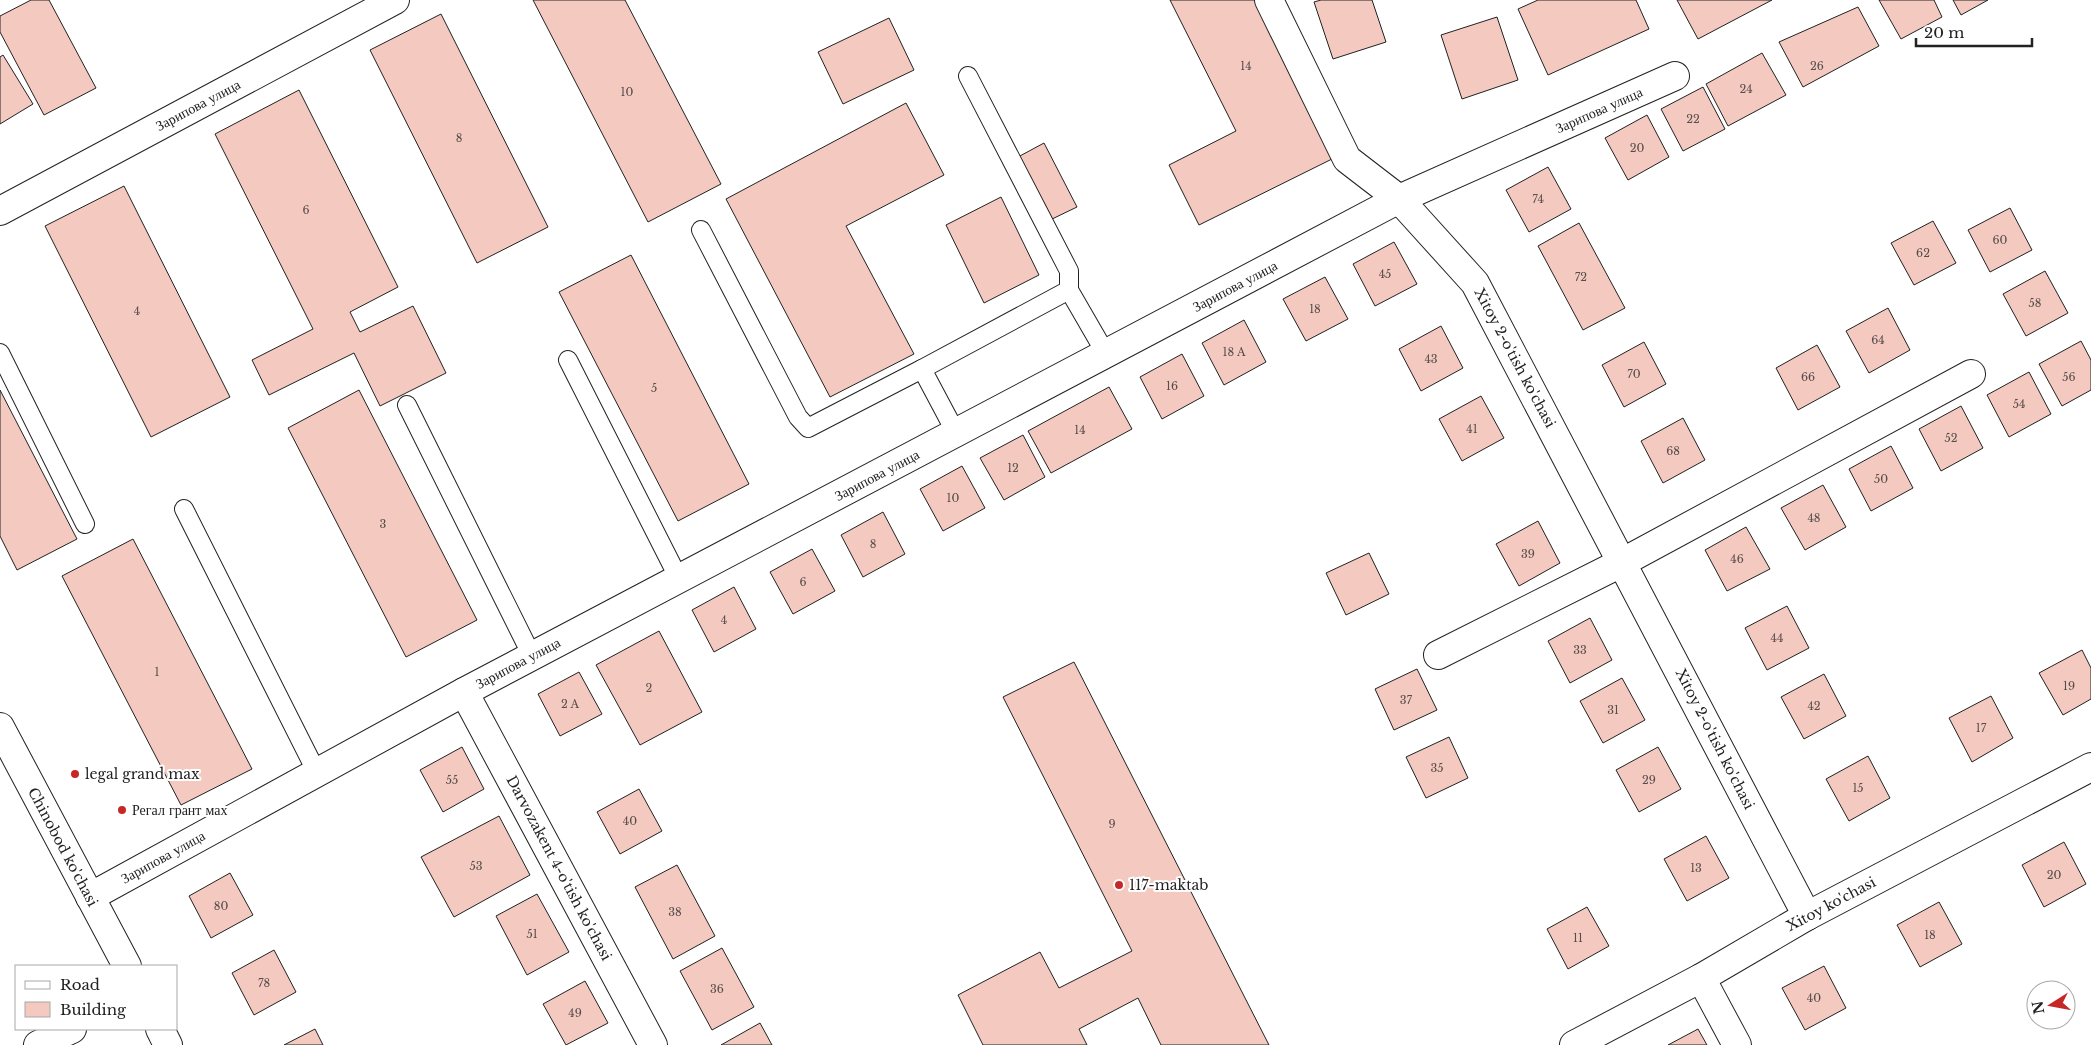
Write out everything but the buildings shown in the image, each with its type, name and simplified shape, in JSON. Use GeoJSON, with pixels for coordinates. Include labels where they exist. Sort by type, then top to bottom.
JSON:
{"type":"FeatureCollection","features":[{"type":"Feature","properties":{"kind":"street","name":"Зарипова улица"},"geometry":{"type":"LineString","coordinates":[[0,211],[395,0]]}},
{"type":"Feature","properties":{"kind":"street","name":"Xitoy 2-o'tish ko'chasi"},"geometry":{"type":"LineString","coordinates":[[1269,0],[1347,159],[1399,200],[1475,283],[1807,916]]}},
{"type":"Feature","properties":{"kind":"street","name":"Зарипова улица"},"geometry":{"type":"LineString","coordinates":[[90,897],[464,692],[1399,200],[1675,76]]}},
{"type":"Feature","properties":{"kind":"street"},"geometry":{"type":"LineString","coordinates":[[1438,655],[1623,562],[1971,374]]}},
{"type":"Feature","properties":{"kind":"street","name":"Darvozakent 4-o'tish ko'chasi"},"geometry":{"type":"LineString","coordinates":[[464,692],[653,1045]]}},
{"type":"Feature","properties":{"kind":"street","name":"Chinobod ko'chasi"},"geometry":{"type":"LineString","coordinates":[[0,727],[126,965]]}},
{"type":"Feature","properties":{"kind":"street","name":"Xitoy ko'chasi"},"geometry":{"type":"LineString","coordinates":[[1574,1045],[1701,978],[1807,916],[2089,773]]}},
{"type":"Feature","properties":{"kind":"street"},"geometry":{"type":"LineString","coordinates":[[1701,978],[1737,1045]]}},
{"type":"Feature","properties":{"kind":"street"},"geometry":{"type":"LineString","coordinates":[[38,1045],[70,1030]]}},
{"type":"Feature","properties":{"kind":"street"},"geometry":{"type":"LineString","coordinates":[[160,1030],[168,1045]]}},
{"type":"Feature","properties":{"kind":"lane"},"geometry":{"type":"LineString","coordinates":[[968,76],[1069,270],[1069,290],[1106,354]]}},
{"type":"Feature","properties":{"kind":"lane"},"geometry":{"type":"LineString","coordinates":[[701,230],[798,417],[808,428],[1069,290]]}},
{"type":"Feature","properties":{"kind":"lane"},"geometry":{"type":"LineString","coordinates":[[0,353],[86,524]]}},
{"type":"Feature","properties":{"kind":"lane"},"geometry":{"type":"LineString","coordinates":[[568,360],[679,579]]}},
{"type":"Feature","properties":{"kind":"lane"},"geometry":{"type":"LineString","coordinates":[[922,369],[956,433]]}},
{"type":"Feature","properties":{"kind":"lane"},"geometry":{"type":"LineString","coordinates":[[407,405],[532,656]]}},
{"type":"Feature","properties":{"kind":"lane"},"geometry":{"type":"LineString","coordinates":[[184,509],[317,772]]}},
{"type":"Feature","properties":{"kind":"place","name":"legal grand max"},"geometry":{"type":"Point","coordinates":[75,774]}},
{"type":"Feature","properties":{"kind":"place","name":"Регал грант мах"},"geometry":{"type":"Point","coordinates":[122,810]}},
{"type":"Feature","properties":{"kind":"place","name":"117-maktab"},"geometry":{"type":"Point","coordinates":[1119,885]}}]}
